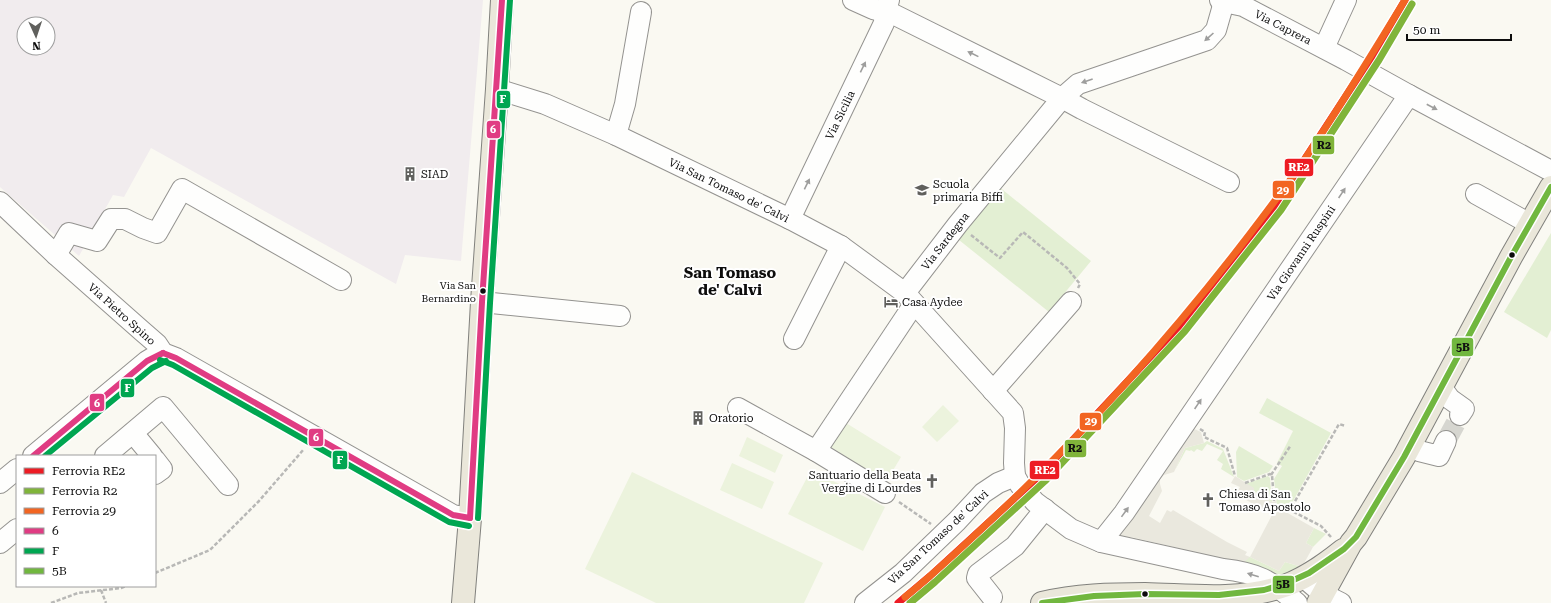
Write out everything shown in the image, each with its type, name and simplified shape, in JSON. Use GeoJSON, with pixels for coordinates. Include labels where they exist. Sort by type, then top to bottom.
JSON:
{"type":"FeatureCollection","features":[{"type":"Feature","properties":{"kind":"main road"},"geometry":{"type":"LineString","coordinates":[[467,602],[482,302],[502,0]]}},
{"type":"Feature","properties":{"kind":"main road"},"geometry":{"type":"LineString","coordinates":[[1327,600],[1352,540],[1410,445],[1551,187]]}},
{"type":"Feature","properties":{"kind":"main road"},"geometry":{"type":"LineString","coordinates":[[1042,603],[1062,598],[1145,594],[1214,597],[1242,600],[1279,588],[1319,569],[1352,540]]}},
{"type":"Feature","properties":{"kind":"street"},"geometry":{"type":"LineString","coordinates":[[853,0],[873,9],[886,5],[893,14],[1229,182]]}},
{"type":"Feature","properties":{"kind":"street","name":"Via Caprera"},"geometry":{"type":"LineString","coordinates":[[1324,48],[1346,0]]}},
{"type":"Feature","properties":{"kind":"street","name":"Via Caprera"},"geometry":{"type":"LineString","coordinates":[[1222,1],[1243,6],[1324,48],[1409,95]]}},
{"type":"Feature","properties":{"kind":"street","name":"Via Sardegna"},"geometry":{"type":"LineString","coordinates":[[909,298],[958,224],[1062,98],[1078,84],[1207,40],[1216,30],[1222,1]]}},
{"type":"Feature","properties":{"kind":"street","name":"Via Sicilia"},"geometry":{"type":"LineString","coordinates":[[790,219],[884,23],[886,5]]}},
{"type":"Feature","properties":{"kind":"street"},"geometry":{"type":"LineString","coordinates":[[616,135],[625,104],[641,12]]}},
{"type":"Feature","properties":{"kind":"street","name":"Via San Tomaso de' Calvi"},"geometry":{"type":"LineString","coordinates":[[497,89],[545,104],[616,135],[790,219],[841,246],[909,298],[1013,413],[1015,428],[1015,476],[998,483],[983,494],[903,573],[865,603]]}},
{"type":"Feature","properties":{"kind":"street"},"geometry":{"type":"LineString","coordinates":[[1409,95],[1551,171]]}},
{"type":"Feature","properties":{"kind":"street","name":"Via Giovanni Ruspini"},"geometry":{"type":"LineString","coordinates":[[1101,542],[1124,513],[1409,95]]}},
{"type":"Feature","properties":{"kind":"street"},"geometry":{"type":"LineString","coordinates":[[56,255],[69,233],[97,241],[111,219],[125,219],[143,228],[157,232],[182,189],[341,280]]}},
{"type":"Feature","properties":{"kind":"street"},"geometry":{"type":"LineString","coordinates":[[1476,194],[1530,224]]}},
{"type":"Feature","properties":{"kind":"street","name":"Via Pietro Spino"},"geometry":{"type":"LineString","coordinates":[[0,202],[56,255],[142,331],[164,353],[176,358],[453,515],[470,518]]}},
{"type":"Feature","properties":{"kind":"street"},"geometry":{"type":"LineString","coordinates":[[794,339],[841,246]]}},
{"type":"Feature","properties":{"kind":"street"},"geometry":{"type":"LineString","coordinates":[[816,451],[909,298]]}},
{"type":"Feature","properties":{"kind":"street"},"geometry":{"type":"LineString","coordinates":[[482,302],[620,316]]}},
{"type":"Feature","properties":{"kind":"street"},"geometry":{"type":"LineString","coordinates":[[993,391],[1071,302]]}},
{"type":"Feature","properties":{"kind":"street"},"geometry":{"type":"LineString","coordinates":[[34,455],[147,361],[164,353]]}},
{"type":"Feature","properties":{"kind":"street"},"geometry":{"type":"LineString","coordinates":[[1442,388],[1450,399],[1464,409],[1460,415]]}},
{"type":"Feature","properties":{"kind":"street"},"geometry":{"type":"LineString","coordinates":[[106,455],[163,407],[228,485]]}},
{"type":"Feature","properties":{"kind":"street"},"geometry":{"type":"LineString","coordinates":[[738,408],[816,451],[884,493]]}},
{"type":"Feature","properties":{"kind":"street"},"geometry":{"type":"LineString","coordinates":[[133,433],[151,455]]}},
{"type":"Feature","properties":{"kind":"street"},"geometry":{"type":"LineString","coordinates":[[1410,445],[1419,451],[1439,456],[1446,441]]}},
{"type":"Feature","properties":{"kind":"street"},"geometry":{"type":"LineString","coordinates":[[156,461],[162,469],[156,473]]}},
{"type":"Feature","properties":{"kind":"street"},"geometry":{"type":"LineString","coordinates":[[0,483],[16,470]]}},
{"type":"Feature","properties":{"kind":"street"},"geometry":{"type":"LineString","coordinates":[[1015,476],[1020,485],[1035,502],[1071,529],[1101,542],[1223,569],[1239,571],[1265,579],[1297,603]]}},
{"type":"Feature","properties":{"kind":"street"},"geometry":{"type":"LineString","coordinates":[[992,597],[977,578],[978,574],[1015,546],[1045,510]]}},
{"type":"Feature","properties":{"kind":"street"},"geometry":{"type":"LineString","coordinates":[[1223,569],[1242,600]]}},
{"type":"Feature","properties":{"kind":"street"},"geometry":{"type":"LineString","coordinates":[[1302,577],[1327,600]]}},
{"type":"Feature","properties":{"kind":"path"},"geometry":{"type":"LineString","coordinates":[[958,224],[1000,258],[1022,232],[1066,268],[1080,284],[1071,302]]}},
{"type":"Feature","properties":{"kind":"path"},"geometry":{"type":"LineString","coordinates":[[1187,421],[1205,432],[1204,437],[1227,448],[1235,476]]}},
{"type":"Feature","properties":{"kind":"path"},"geometry":{"type":"LineString","coordinates":[[1346,426],[1339,424],[1290,510],[1352,540]]}},
{"type":"Feature","properties":{"kind":"path"},"geometry":{"type":"LineString","coordinates":[[156,574],[210,550],[259,501],[315,436]]}},
{"type":"Feature","properties":{"kind":"path"},"geometry":{"type":"LineString","coordinates":[[1274,501],[1272,475],[1290,445]]}},
{"type":"Feature","properties":{"kind":"path"},"geometry":{"type":"LineString","coordinates":[[1245,483],[1272,475]]}},
{"type":"Feature","properties":{"kind":"path"},"geometry":{"type":"LineString","coordinates":[[884,493],[945,533]]}},
{"type":"Feature","properties":{"kind":"path"},"geometry":{"type":"LineString","coordinates":[[51,603],[78,593],[124,587]]}},
{"type":"Feature","properties":{"kind":"path"},"geometry":{"type":"LineString","coordinates":[[101,590],[106,603]]}},
{"type":"Feature","properties":{"kind":"shaded area"},"geometry":{"type":"Polygon","coordinates":[[[0,0],[483,0],[461,261],[405,255],[396,284],[151,148],[124,197],[113,195],[79,256],[0,187],[0,0]]]}},
{"type":"Feature","properties":{"kind":"shaded area"},"geometry":{"type":"Polygon","coordinates":[[[1188,426],[1201,432],[1204,443],[1185,448],[1174,472],[1164,475],[1160,479],[1162,491],[1149,516],[1160,523],[1167,510],[1171,512],[1173,510],[1247,552],[1245,555],[1250,557],[1243,563],[1212,558],[1131,537],[1127,537],[1125,541],[1113,538],[1188,426]]]}},
{"type":"Feature","properties":{"kind":"shaded area"},"geometry":{"type":"Polygon","coordinates":[[[1235,476],[1254,488],[1254,492],[1272,502],[1276,501],[1277,507],[1314,528],[1306,543],[1313,547],[1302,567],[1285,562],[1279,571],[1250,557],[1272,515],[1236,494],[1240,487],[1231,483],[1235,476]]]}},
{"type":"Feature","properties":{"kind":"green space"},"geometry":{"type":"Polygon","coordinates":[[[998,186],[1091,261],[1049,312],[959,240],[998,186]]]}},
{"type":"Feature","properties":{"kind":"green space"},"geometry":{"type":"Polygon","coordinates":[[[1551,233],[1551,330],[1547,338],[1504,312],[1551,233]]]}},
{"type":"Feature","properties":{"kind":"green space"},"geometry":{"type":"Polygon","coordinates":[[[1267,398],[1331,433],[1287,512],[1277,507],[1274,479],[1282,466],[1277,463],[1293,431],[1259,413],[1267,398]]]}},
{"type":"Feature","properties":{"kind":"green space"},"geometry":{"type":"Polygon","coordinates":[[[943,405],[959,421],[937,442],[922,427],[943,405]]]}},
{"type":"Feature","properties":{"kind":"green space"},"geometry":{"type":"Polygon","coordinates":[[[846,423],[901,457],[886,482],[831,447],[846,423]]]}},
{"type":"Feature","properties":{"kind":"green space"},"geometry":{"type":"Polygon","coordinates":[[[747,437],[783,455],[775,473],[739,456],[747,437]]]}},
{"type":"Feature","properties":{"kind":"green space"},"geometry":{"type":"Polygon","coordinates":[[[1207,441],[1223,449],[1234,477],[1221,469],[1223,464],[1217,460],[1223,451],[1207,444],[1202,451],[1197,449],[1194,452],[1191,450],[1186,450],[1175,470],[1185,448],[1207,441]]]}},
{"type":"Feature","properties":{"kind":"green space"},"geometry":{"type":"Polygon","coordinates":[[[1239,446],[1273,466],[1269,472],[1244,481],[1237,477],[1236,452],[1239,446]]]}},
{"type":"Feature","properties":{"kind":"green space"},"geometry":{"type":"Polygon","coordinates":[[[732,463],[774,482],[762,509],[720,490],[732,463]]]}},
{"type":"Feature","properties":{"kind":"green space"},"geometry":{"type":"Polygon","coordinates":[[[811,470],[885,507],[863,551],[788,514],[811,470]]]}},
{"type":"Feature","properties":{"kind":"green space"},"geometry":{"type":"Polygon","coordinates":[[[632,472],[823,563],[804,603],[656,603],[585,569],[632,472]]]}},
{"type":"Feature","properties":{"kind":"green space"},"geometry":{"type":"Polygon","coordinates":[[[1268,476],[1270,478],[1272,502],[1253,492],[1245,484],[1268,476]]]}},
{"type":"Feature","properties":{"kind":"green space"},"geometry":{"type":"Polygon","coordinates":[[[1314,528],[1326,534],[1313,547],[1306,543],[1314,528]]]}},
{"type":"Feature","properties":{"kind":"green space"},"geometry":{"type":"Polygon","coordinates":[[[1127,537],[1182,549],[1212,558],[1250,557],[1279,571],[1285,562],[1302,567],[1285,575],[1276,575],[1125,541],[1127,537]]]}},
{"type":"Feature","properties":{"kind":"tunnel"},"geometry":{"type":"LineString","coordinates":[[1446,441],[1460,415]]}},
{"type":"Feature","properties":{"kind":"rail line","name":"RE2"},"geometry":{"type":"LineString","coordinates":[[898,603],[930,576],[1039,476],[1179,326],[1274,206],[1372,56],[1405,0]]}},
{"type":"Feature","properties":{"kind":"rail line","name":"29"},"geometry":{"type":"LineString","coordinates":[[905,597],[959,550],[1025,488],[1092,420],[1156,350],[1246,239],[1294,175],[1341,105],[1405,0]]}},
{"type":"Feature","properties":{"kind":"rail line","name":"R2"},"geometry":{"type":"LineString","coordinates":[[910,603],[1045,481],[1185,331],[1281,210],[1379,60],[1412,4]]}},
{"type":"Feature","properties":{"kind":"transit line","name":"6"},"geometry":{"type":"LineString","coordinates":[[470,518],[482,302],[502,0]]}},
{"type":"Feature","properties":{"kind":"transit line","name":"F"},"geometry":{"type":"LineString","coordinates":[[478,518],[490,303],[510,0]]}},
{"type":"Feature","properties":{"kind":"transit line","name":"5B"},"geometry":{"type":"LineString","coordinates":[[1042,603],[1094,596],[1145,594],[1219,595],[1264,590],[1287,583],[1309,573],[1344,549],[1356,537],[1404,457],[1511,257],[1551,187]]}},
{"type":"Feature","properties":{"kind":"transit line","name":"6"},"geometry":{"type":"LineString","coordinates":[[163,353],[176,358],[453,515],[470,518]]}},
{"type":"Feature","properties":{"kind":"transit line","name":"6"},"geometry":{"type":"LineString","coordinates":[[34,455],[147,361],[163,353]]}},
{"type":"Feature","properties":{"kind":"transit line","name":"F"},"geometry":{"type":"LineString","coordinates":[[160,360],[173,365],[449,522],[469,526]]}},
{"type":"Feature","properties":{"kind":"transit line","name":"F"},"geometry":{"type":"LineString","coordinates":[[46,455],[152,368],[166,361]]}},
{"type":"Feature","properties":{"kind":"place","name":"SIAD"},"geometry":{"type":"Point","coordinates":[410,174]}},
{"type":"Feature","properties":{"kind":"place","name":"Scuola primaria Biffi"},"geometry":{"type":"Point","coordinates":[922,190]}},
{"type":"Feature","properties":{"kind":"place","name":"Via San Bernardino"},"geometry":{"type":"Point","coordinates":[483,291]}},
{"type":"Feature","properties":{"kind":"place","name":"Casa Aydee"},"geometry":{"type":"Point","coordinates":[891,302]}},
{"type":"Feature","properties":{"kind":"place","name":"Oratorio"},"geometry":{"type":"Point","coordinates":[698,418]}},
{"type":"Feature","properties":{"kind":"place","name":"Santuario della Beata Vergine di Lourdes"},"geometry":{"type":"Point","coordinates":[932,481]}},
{"type":"Feature","properties":{"kind":"place","name":"Chiesa di San Tomaso Apostolo"},"geometry":{"type":"Point","coordinates":[1208,500]}},
{"type":"Feature","properties":{"kind":"district","name":"San Tomaso de' Calvi"},"geometry":{"type":"Point","coordinates":[730,282]}}]}
